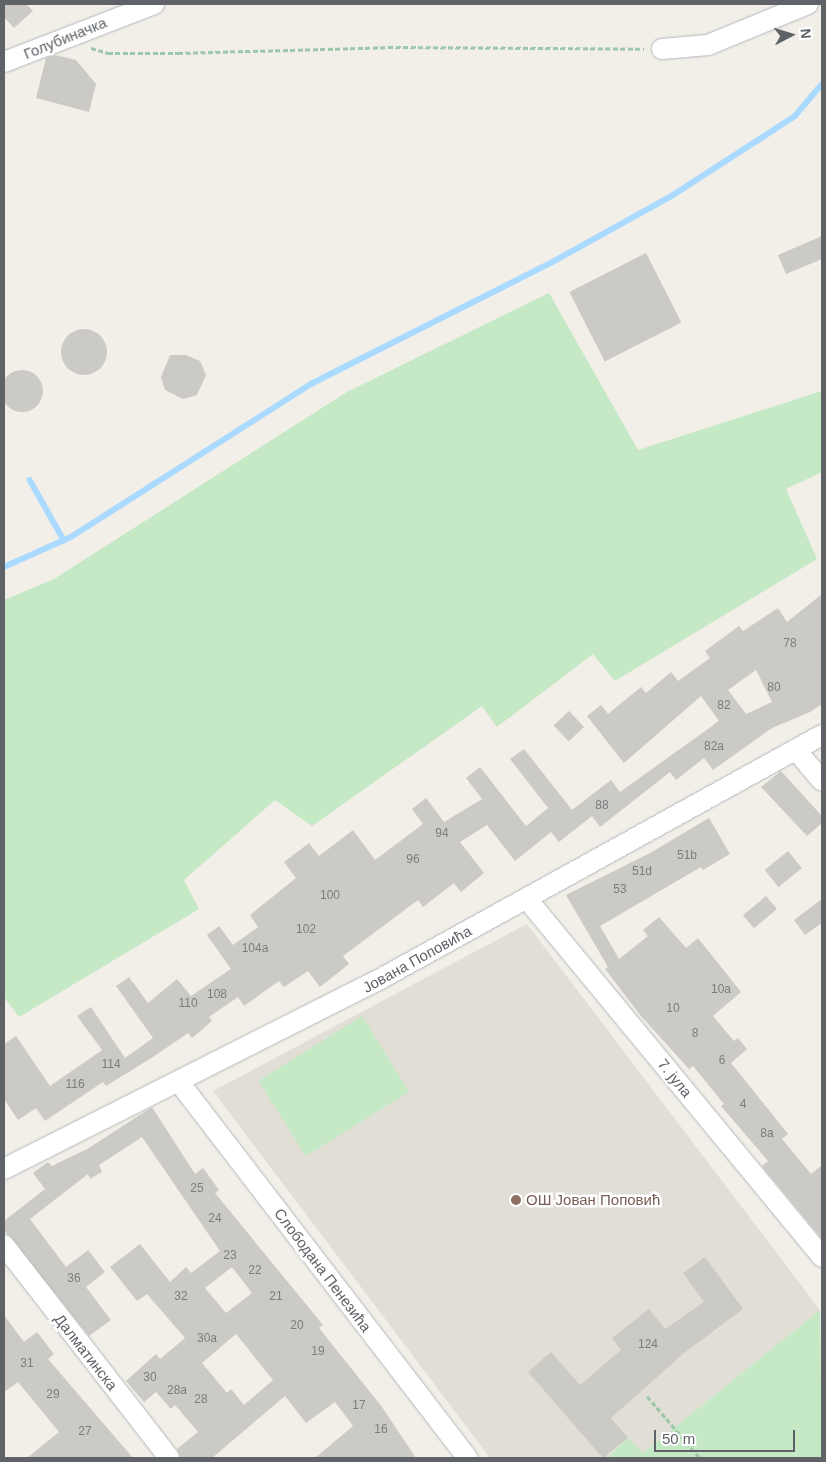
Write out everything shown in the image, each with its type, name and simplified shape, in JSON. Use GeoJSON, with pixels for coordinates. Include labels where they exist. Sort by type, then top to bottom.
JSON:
{"type":"FeatureCollection","features":[{"type":"Feature","properties":{"kind":"street","name":"Голубиначка"},"geometry":{"type":"LineString","coordinates":[[4,62],[74,33],[154,4]]}},
{"type":"Feature","properties":{"kind":"street"},"geometry":{"type":"LineString","coordinates":[[662,49],[708,45],[808,4]]}},
{"type":"Feature","properties":{"kind":"street","name":"Јована Поповића"},"geometry":{"type":"LineString","coordinates":[[4,1169],[373,983],[822,735]]}},
{"type":"Feature","properties":{"kind":"street"},"geometry":{"type":"LineString","coordinates":[[796,750],[822,781]]}},
{"type":"Feature","properties":{"kind":"street","name":"7. јула"},"geometry":{"type":"LineString","coordinates":[[527,898],[822,1257]]}},
{"type":"Feature","properties":{"kind":"street","name":"Слободана Пенезића"},"geometry":{"type":"LineString","coordinates":[[179,1082],[468,1458]]}},
{"type":"Feature","properties":{"kind":"street","name":"Далматинска"},"geometry":{"type":"LineString","coordinates":[[4,1245],[169,1458]]}},
{"type":"Feature","properties":{"kind":"path"},"geometry":{"type":"LineString","coordinates":[[74,33],[86,45],[108,53],[388,47],[662,49]]}},
{"type":"Feature","properties":{"kind":"path"},"geometry":{"type":"LineString","coordinates":[[647,1396],[700,1458]]}},
{"type":"Feature","properties":{"kind":"shaded area","name":"ОШ Јован Поповић"},"geometry":{"type":"Polygon","coordinates":[[[527,924],[820,1310],[643,1453],[628,1439],[606,1458],[490,1458],[213,1091],[527,924]]]}},
{"type":"Feature","properties":{"kind":"green space"},"geometry":{"type":"Polygon","coordinates":[[[549,293],[638,450],[822,391],[822,472],[786,489],[817,559],[615,681],[593,654],[497,727],[482,706],[312,826],[275,800],[184,880],[199,909],[19,1017],[4,997],[4,600],[54,579],[347,392],[549,293]]]}},
{"type":"Feature","properties":{"kind":"green space"},"geometry":{"type":"Polygon","coordinates":[[[362,1016],[409,1091],[306,1156],[259,1081],[362,1016]]]}},
{"type":"Feature","properties":{"kind":"green space"},"geometry":{"type":"Polygon","coordinates":[[[820,1310],[822,1458],[607,1458],[628,1438],[643,1453],[820,1310]]]}},
{"type":"Feature","properties":{"kind":"building"},"geometry":{"type":"Polygon","coordinates":[[[4,4],[26,4],[33,11],[14,28],[4,17],[4,4]]]}},
{"type":"Feature","properties":{"kind":"building"},"geometry":{"type":"Polygon","coordinates":[[[55,55],[76,60],[96,84],[89,112],[36,98],[46,58],[55,55]]]}},
{"type":"Feature","properties":{"kind":"building"},"geometry":{"type":"Polygon","coordinates":[[[822,236],[822,259],[786,274],[778,255],[822,236]]]}},
{"type":"Feature","properties":{"kind":"building"},"geometry":{"type":"Polygon","coordinates":[[[646,253],[681,322],[605,362],[569,292],[646,253]]]}},
{"type":"Feature","properties":{"kind":"building"},"geometry":{"type":"Polygon","coordinates":[[[84,329],[97,333],[103,339],[107,352],[103,365],[97,371],[84,375],[71,371],[65,365],[61,352],[65,339],[71,333],[84,329]]]}},
{"type":"Feature","properties":{"kind":"building"},"geometry":{"type":"Polygon","coordinates":[[[170,355],[186,355],[200,361],[206,375],[197,395],[183,399],[165,390],[161,377],[170,355]]]}},
{"type":"Feature","properties":{"kind":"building"},"geometry":{"type":"Polygon","coordinates":[[[22,370],[37,376],[43,391],[37,406],[22,412],[7,406],[1,391],[7,376],[22,370]]]}},
{"type":"Feature","properties":{"kind":"building"},"geometry":{"type":"Polygon","coordinates":[[[822,594],[822,704],[810,712],[772,728],[713,770],[704,758],[676,780],[670,772],[600,827],[592,816],[559,842],[551,832],[515,861],[487,825],[460,842],[484,873],[461,892],[454,883],[423,907],[418,900],[343,956],[349,964],[320,987],[308,971],[284,987],[279,981],[244,1006],[238,997],[209,1017],[212,1021],[192,1038],[188,1033],[106,1086],[103,1082],[45,1121],[36,1108],[18,1120],[4,1099],[4,1044],[16,1036],[50,1086],[102,1050],[77,1016],[91,1007],[125,1058],[153,1038],[116,986],[129,977],[148,1003],[177,979],[191,996],[231,969],[207,935],[219,926],[233,945],[258,927],[250,915],[296,878],[284,862],[309,843],[319,856],[353,830],[375,860],[423,824],[412,809],[426,798],[444,822],[482,799],[466,778],[480,767],[526,826],[548,808],[510,759],[524,749],[572,810],[611,780],[620,792],[719,721],[701,696],[624,763],[587,716],[601,705],[608,714],[641,687],[646,693],[671,672],[678,681],[710,658],[705,651],[739,626],[743,631],[778,608],[787,622],[822,594]],[[756,670],[728,690],[746,714],[772,702],[756,670]]]}},
{"type":"Feature","properties":{"kind":"building"},"geometry":{"type":"Polygon","coordinates":[[[569,711],[584,727],[569,741],[554,725],[569,711]]]}},
{"type":"Feature","properties":{"kind":"building"},"geometry":{"type":"Polygon","coordinates":[[[781,771],[822,816],[822,823],[807,836],[761,787],[781,771]]]}},
{"type":"Feature","properties":{"kind":"building"},"geometry":{"type":"Polygon","coordinates":[[[709,818],[730,854],[703,870],[701,867],[600,926],[619,959],[648,936],[643,930],[659,917],[686,948],[698,938],[741,992],[713,1016],[734,1041],[738,1038],[747,1049],[731,1063],[788,1134],[782,1139],[811,1174],[822,1165],[822,1239],[762,1166],[768,1161],[721,1106],[724,1104],[693,1066],[689,1069],[641,1016],[605,969],[608,967],[566,895],[650,853],[709,818]]]}},
{"type":"Feature","properties":{"kind":"building"},"geometry":{"type":"Polygon","coordinates":[[[788,851],[802,868],[779,887],[765,870],[788,851]]]}},
{"type":"Feature","properties":{"kind":"building"},"geometry":{"type":"Polygon","coordinates":[[[766,896],[777,909],[754,928],[743,915],[766,896]]]}},
{"type":"Feature","properties":{"kind":"building"},"geometry":{"type":"Polygon","coordinates":[[[822,899],[822,923],[805,935],[794,920],[822,899]]]}},
{"type":"Feature","properties":{"kind":"building"},"geometry":{"type":"Polygon","coordinates":[[[152,1107],[195,1174],[203,1168],[219,1190],[215,1193],[323,1325],[319,1328],[382,1407],[416,1458],[315,1458],[353,1426],[335,1402],[306,1423],[285,1396],[212,1458],[181,1458],[177,1449],[198,1432],[175,1405],[171,1409],[156,1392],[144,1402],[126,1381],[156,1354],[160,1359],[185,1338],[147,1294],[137,1301],[110,1267],[140,1244],[170,1282],[186,1267],[191,1273],[220,1251],[142,1137],[99,1165],[102,1172],[90,1179],[88,1174],[30,1219],[66,1267],[88,1250],[105,1272],[86,1287],[111,1320],[89,1336],[4,1230],[4,1221],[45,1189],[33,1173],[48,1162],[52,1166],[89,1148],[152,1107]],[[232,1267],[205,1288],[226,1313],[252,1293],[232,1267]],[[236,1334],[202,1363],[227,1393],[231,1389],[244,1405],[273,1380],[236,1334]]]}},
{"type":"Feature","properties":{"kind":"building"},"geometry":{"type":"Polygon","coordinates":[[[705,1257],[743,1309],[684,1353],[611,1418],[628,1438],[603,1458],[528,1372],[551,1352],[580,1385],[621,1350],[612,1338],[649,1309],[665,1329],[704,1302],[683,1273],[705,1257]]]}},
{"type":"Feature","properties":{"kind":"building"},"geometry":{"type":"Polygon","coordinates":[[[4,1315],[24,1342],[37,1332],[54,1354],[48,1359],[133,1458],[27,1458],[59,1432],[18,1382],[4,1392],[4,1315]]]}},
{"type":"Feature","properties":{"kind":"waterway"},"geometry":{"type":"LineString","coordinates":[[4,567],[71,537],[311,384],[558,259],[670,197],[795,116],[822,84]]}},
{"type":"Feature","properties":{"kind":"waterway"},"geometry":{"type":"LineString","coordinates":[[30,480],[64,540]]}},
{"type":"Feature","properties":{"kind":"place","name":"ОШ Јован Поповић"},"geometry":{"type":"Point","coordinates":[516,1200]}}]}
